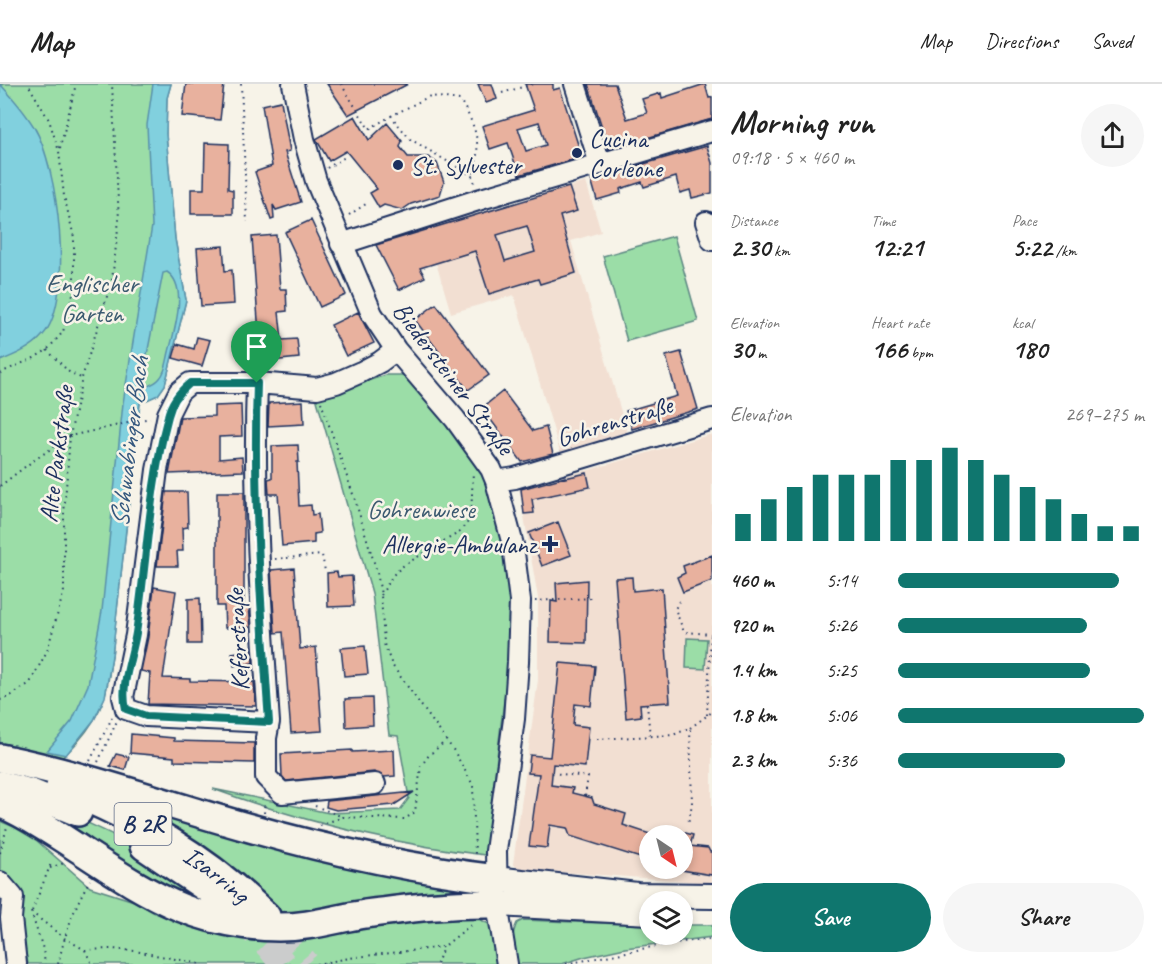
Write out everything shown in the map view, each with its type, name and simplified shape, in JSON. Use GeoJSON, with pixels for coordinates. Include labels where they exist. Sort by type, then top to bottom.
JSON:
{"type":"FeatureCollection","features":[{"type":"Feature","properties":{"kind":"highway"},"geometry":{"type":"LineString","coordinates":[[0,758],[42,766],[250,828],[392,862],[497,891]]}},
{"type":"Feature","properties":{"kind":"highway","name":"Isarring"},"geometry":{"type":"LineString","coordinates":[[0,768],[36,777],[141,823],[179,845],[218,873],[266,916]]}},
{"type":"Feature","properties":{"kind":"highway","name":"Isarring"},"geometry":{"type":"LineString","coordinates":[[0,784],[31,793],[75,811],[133,839],[208,889],[236,913]]}},
{"type":"Feature","properties":{"kind":"highway"},"geometry":{"type":"LineString","coordinates":[[5,811],[41,823],[154,896],[203,915],[237,923],[268,926],[305,925],[434,905],[497,891]]}},
{"type":"Feature","properties":{"kind":"main road"},"geometry":{"type":"LineString","coordinates":[[497,891],[712,896]]}},
{"type":"Feature","properties":{"kind":"main road"},"geometry":{"type":"LineString","coordinates":[[497,891],[639,910]]}},
{"type":"Feature","properties":{"kind":"main road"},"geometry":{"type":"LineString","coordinates":[[693,912],[712,912]]}},
{"type":"Feature","properties":{"kind":"street","name":"Biedersteiner Straße"},"geometry":{"type":"LineString","coordinates":[[293,84],[313,171],[341,244],[372,314],[396,350],[474,444],[496,481],[513,545],[520,601],[519,662],[514,718],[496,851],[497,891],[507,964]]}},
{"type":"Feature","properties":{"kind":"street"},"geometry":{"type":"LineString","coordinates":[[575,84],[600,164]]}},
{"type":"Feature","properties":{"kind":"street"},"geometry":{"type":"LineString","coordinates":[[341,244],[712,131]]}},
{"type":"Feature","properties":{"kind":"street"},"geometry":{"type":"LineString","coordinates":[[269,722],[146,716],[126,709],[123,697],[136,635],[164,415],[179,392],[190,383],[257,383],[317,388],[336,383],[360,372],[380,362],[396,350]]}},
{"type":"Feature","properties":{"kind":"street","name":"Keferstraße"},"geometry":{"type":"LineString","coordinates":[[257,383],[261,615],[269,722],[266,777],[282,793],[375,784]]}},
{"type":"Feature","properties":{"kind":"street","name":"Gohrenstraße"},"geometry":{"type":"LineString","coordinates":[[496,481],[515,478],[712,419]]}},
{"type":"Feature","properties":{"kind":"street"},"geometry":{"type":"LineString","coordinates":[[6,889],[16,964]]}},
{"type":"Feature","properties":{"kind":"path"},"geometry":{"type":"LineString","coordinates":[[0,374],[46,350],[63,332],[74,290],[74,237],[64,196],[59,151],[49,120],[28,84]]}},
{"type":"Feature","properties":{"kind":"path"},"geometry":{"type":"LineString","coordinates":[[59,151],[76,84]]}},
{"type":"Feature","properties":{"kind":"path","name":"Alte Parkstraße"},"geometry":{"type":"LineString","coordinates":[[0,700],[9,698],[30,683],[47,651],[64,591],[64,514],[70,436],[82,378],[112,280],[119,220],[111,84]]}},
{"type":"Feature","properties":{"kind":"path"},"geometry":{"type":"LineString","coordinates":[[241,84],[247,222]]}},
{"type":"Feature","properties":{"kind":"path"},"geometry":{"type":"LineString","coordinates":[[341,84],[369,129],[430,96],[460,100],[471,118],[479,147],[478,160],[472,176]]}},
{"type":"Feature","properties":{"kind":"path"},"geometry":{"type":"LineString","coordinates":[[502,93],[533,84]]}},
{"type":"Feature","properties":{"kind":"path"},"geometry":{"type":"LineString","coordinates":[[391,116],[410,139],[472,176],[474,180]]}},
{"type":"Feature","properties":{"kind":"path"},"geometry":{"type":"LineString","coordinates":[[322,171],[345,157]]}},
{"type":"Feature","properties":{"kind":"path"},"geometry":{"type":"LineString","coordinates":[[344,218],[366,204]]}},
{"type":"Feature","properties":{"kind":"path"},"geometry":{"type":"LineString","coordinates":[[46,350],[69,372],[82,378]]}},
{"type":"Feature","properties":{"kind":"path"},"geometry":{"type":"LineString","coordinates":[[317,388],[377,572],[384,644],[392,665],[446,741],[473,785],[475,856]]}},
{"type":"Feature","properties":{"kind":"path"},"geometry":{"type":"LineString","coordinates":[[0,486],[70,436],[164,415]]}},
{"type":"Feature","properties":{"kind":"path"},"geometry":{"type":"LineString","coordinates":[[381,595],[393,575],[460,532],[471,518],[474,444]]}},
{"type":"Feature","properties":{"kind":"path"},"geometry":{"type":"LineString","coordinates":[[260,560],[322,555],[325,571]]}},
{"type":"Feature","properties":{"kind":"path"},"geometry":{"type":"LineString","coordinates":[[532,601],[592,598]]}},
{"type":"Feature","properties":{"kind":"path"},"geometry":{"type":"LineString","coordinates":[[679,601],[675,609],[684,633],[712,634],[707,715]]}},
{"type":"Feature","properties":{"kind":"path"},"geometry":{"type":"LineString","coordinates":[[647,704],[650,737]]}},
{"type":"Feature","properties":{"kind":"path"},"geometry":{"type":"LineString","coordinates":[[96,766],[115,723],[126,709]]}},
{"type":"Feature","properties":{"kind":"path"},"geometry":{"type":"LineString","coordinates":[[86,770],[112,716],[126,709]]}},
{"type":"Feature","properties":{"kind":"path"},"geometry":{"type":"LineString","coordinates":[[597,739],[673,735],[690,728],[712,711]]}},
{"type":"Feature","properties":{"kind":"path"},"geometry":{"type":"LineString","coordinates":[[688,824],[692,804],[690,728]]}},
{"type":"Feature","properties":{"kind":"path"},"geometry":{"type":"LineString","coordinates":[[311,828],[344,817],[405,819],[415,812],[421,766],[429,755],[446,741]]}},
{"type":"Feature","properties":{"kind":"path"},"geometry":{"type":"LineString","coordinates":[[552,773],[588,777],[585,796]]}},
{"type":"Feature","properties":{"kind":"path"},"geometry":{"type":"LineString","coordinates":[[265,805],[265,810]]}},
{"type":"Feature","properties":{"kind":"path"},"geometry":{"type":"LineString","coordinates":[[0,854],[5,811]]}},
{"type":"Feature","properties":{"kind":"path"},"geometry":{"type":"LineString","coordinates":[[45,964],[43,949],[31,912],[52,861]]}},
{"type":"Feature","properties":{"kind":"path"},"geometry":{"type":"LineString","coordinates":[[50,868],[69,862]]}},
{"type":"Feature","properties":{"kind":"path"},"geometry":{"type":"LineString","coordinates":[[58,964],[64,938],[80,896],[93,877]]}},
{"type":"Feature","properties":{"kind":"path"},"geometry":{"type":"LineString","coordinates":[[31,912],[64,938],[85,950],[135,951],[201,964]]}},
{"type":"Feature","properties":{"kind":"path"},"geometry":{"type":"LineString","coordinates":[[316,964],[443,947],[474,922]]}},
{"type":"Feature","properties":{"kind":"path"},"geometry":{"type":"LineString","coordinates":[[566,964],[661,945],[712,939]]}},
{"type":"Feature","properties":{"kind":"path"},"geometry":{"type":"LineString","coordinates":[[438,964],[443,947]]}},
{"type":"Feature","properties":{"kind":"path"},"geometry":{"type":"LineString","coordinates":[[85,950],[92,964]]}},
{"type":"Feature","properties":{"kind":"shaded area"},"geometry":{"type":"Polygon","coordinates":[[[586,182],[601,232],[571,241],[627,432],[560,452],[514,295],[451,313],[426,229],[586,182]]]}},
{"type":"Feature","properties":{"kind":"shaded area"},"geometry":{"type":"Polygon","coordinates":[[[712,434],[712,883],[657,879],[693,879],[693,825],[639,825],[639,878],[519,869],[513,864],[538,680],[538,598],[519,487],[589,470],[712,434]]]}},
{"type":"Feature","properties":{"kind":"green space","name":"Englischer Garten"},"geometry":{"type":"Polygon","coordinates":[[[0,84],[171,84],[167,98],[166,134],[175,239],[186,300],[165,385],[158,395],[140,403],[106,693],[92,724],[64,756],[32,784],[91,810],[0,811],[0,84]]]}},
{"type":"Feature","properties":{"kind":"green space"},"geometry":{"type":"Polygon","coordinates":[[[674,236],[698,321],[627,341],[603,256],[674,236]]]}},
{"type":"Feature","properties":{"kind":"green space","name":"Gohrenwiese"},"geometry":{"type":"Polygon","coordinates":[[[386,375],[405,375],[447,424],[485,477],[504,549],[510,598],[508,668],[485,855],[416,845],[347,830],[246,801],[213,789],[329,813],[400,810],[409,798],[398,736],[389,735],[372,593],[316,397],[386,375]]]}},
{"type":"Feature","properties":{"kind":"green space"},"geometry":{"type":"Polygon","coordinates":[[[687,638],[707,639],[705,669],[686,668],[687,638]]]}},
{"type":"Feature","properties":{"kind":"green space"},"geometry":{"type":"Polygon","coordinates":[[[21,798],[74,817],[125,841],[164,866],[215,907],[156,887],[21,798]]]}},
{"type":"Feature","properties":{"kind":"green space"},"geometry":{"type":"Polygon","coordinates":[[[128,802],[470,883],[470,894],[421,894],[285,917],[258,890],[249,888],[128,802]]]}},
{"type":"Feature","properties":{"kind":"green space"},"geometry":{"type":"Polygon","coordinates":[[[0,821],[36,840],[90,887],[134,901],[153,912],[187,925],[227,936],[252,939],[302,939],[324,937],[392,922],[473,916],[491,925],[500,964],[28,964],[23,938],[4,923],[0,878],[0,821]]]}},
{"type":"Feature","properties":{"kind":"green space"},"geometry":{"type":"Polygon","coordinates":[[[523,920],[639,925],[639,945],[649,945],[625,948],[562,964],[517,964],[513,949],[513,933],[517,923],[523,920]]]}},
{"type":"Feature","properties":{"kind":"green space"},"geometry":{"type":"Polygon","coordinates":[[[693,925],[712,925],[712,937],[693,939],[693,925]]]}},
{"type":"Feature","properties":{"kind":"water"},"geometry":{"type":"Polygon","coordinates":[[[0,84],[30,121],[43,146],[56,200],[61,264],[53,317],[43,335],[29,347],[0,361],[0,84]]]}},
{"type":"Feature","properties":{"kind":"water","name":"Schwabinger Bach"},"geometry":{"type":"Polygon","coordinates":[[[153,84],[171,84],[167,98],[166,134],[175,239],[186,300],[165,385],[158,395],[140,403],[112,656],[105,697],[94,720],[66,755],[47,751],[72,721],[88,685],[102,611],[123,403],[152,226],[147,125],[153,84]],[[167,272],[163,273],[142,380],[148,386],[159,379],[166,366],[178,309],[179,298],[174,279],[167,272]]]}},
{"type":"Feature","properties":{"kind":"building"},"geometry":{"type":"Polygon","coordinates":[[[186,84],[224,84],[220,120],[182,116],[186,84]]]}},
{"type":"Feature","properties":{"kind":"building"},"geometry":{"type":"Polygon","coordinates":[[[327,84],[408,84],[348,115],[327,84]]]}},
{"type":"Feature","properties":{"kind":"building"},"geometry":{"type":"Polygon","coordinates":[[[478,84],[492,84],[497,99],[486,103],[478,84]]]}},
{"type":"Feature","properties":{"kind":"building"},"geometry":{"type":"Polygon","coordinates":[[[525,84],[553,84],[553,90],[560,88],[582,157],[519,175],[508,143],[490,149],[482,126],[534,110],[525,84]],[[539,122],[518,128],[526,151],[546,145],[539,122]]]}},
{"type":"Feature","properties":{"kind":"building"},"geometry":{"type":"Polygon","coordinates":[[[588,84],[615,84],[627,119],[647,113],[642,99],[661,93],[662,98],[705,84],[709,98],[712,97],[712,119],[609,149],[588,84]]]}},
{"type":"Feature","properties":{"kind":"building"},"geometry":{"type":"Polygon","coordinates":[[[281,101],[290,151],[285,152],[301,202],[276,210],[273,205],[274,219],[271,220],[255,172],[272,166],[262,105],[281,101]]]}},
{"type":"Feature","properties":{"kind":"building","name":"St. Sylvester"},"geometry":{"type":"Polygon","coordinates":[[[355,116],[369,140],[387,123],[402,141],[400,147],[408,157],[428,157],[437,163],[444,182],[440,195],[411,204],[402,210],[384,205],[379,208],[370,193],[377,189],[346,151],[329,161],[316,139],[355,116]]]}},
{"type":"Feature","properties":{"kind":"building"},"geometry":{"type":"Polygon","coordinates":[[[205,143],[229,144],[228,189],[233,190],[233,214],[191,214],[191,189],[204,189],[205,143]]]}},
{"type":"Feature","properties":{"kind":"building"},"geometry":{"type":"Polygon","coordinates":[[[707,146],[712,163],[712,193],[692,198],[690,190],[680,193],[676,177],[644,187],[642,182],[620,189],[621,193],[597,200],[591,179],[707,146]]]}},
{"type":"Feature","properties":{"kind":"building"},"geometry":{"type":"Polygon","coordinates":[[[569,187],[577,211],[560,216],[576,273],[540,284],[538,279],[489,294],[475,251],[420,268],[425,277],[399,290],[376,245],[569,187]],[[527,226],[497,235],[505,261],[535,252],[527,226]]]}},
{"type":"Feature","properties":{"kind":"building"},"geometry":{"type":"Polygon","coordinates":[[[311,220],[346,295],[320,307],[285,232],[311,220]]]}},
{"type":"Feature","properties":{"kind":"building"},"geometry":{"type":"Polygon","coordinates":[[[276,235],[280,289],[286,289],[287,311],[279,312],[282,340],[297,339],[299,358],[261,362],[252,237],[276,235]]]}},
{"type":"Feature","properties":{"kind":"building"},"geometry":{"type":"Polygon","coordinates":[[[223,246],[225,271],[232,270],[234,304],[201,306],[197,248],[223,246]]]}},
{"type":"Feature","properties":{"kind":"building"},"geometry":{"type":"Polygon","coordinates":[[[436,304],[489,375],[468,390],[415,320],[436,304]]]}},
{"type":"Feature","properties":{"kind":"building"},"geometry":{"type":"Polygon","coordinates":[[[358,312],[374,343],[346,356],[331,325],[358,312]]]}},
{"type":"Feature","properties":{"kind":"building"},"geometry":{"type":"Polygon","coordinates":[[[197,337],[210,340],[202,366],[173,358],[177,344],[194,349],[197,337]]]}},
{"type":"Feature","properties":{"kind":"building"},"geometry":{"type":"Polygon","coordinates":[[[681,352],[698,409],[632,429],[626,411],[677,396],[666,356],[681,352]]]}},
{"type":"Feature","properties":{"kind":"building"},"geometry":{"type":"Polygon","coordinates":[[[503,391],[533,431],[546,427],[553,454],[522,462],[482,408],[503,391]]]}},
{"type":"Feature","properties":{"kind":"building"},"geometry":{"type":"Polygon","coordinates":[[[303,401],[304,424],[268,426],[269,403],[303,401]]]}},
{"type":"Feature","properties":{"kind":"building"},"geometry":{"type":"Polygon","coordinates":[[[241,405],[242,436],[219,437],[219,459],[242,457],[243,471],[169,474],[180,417],[214,416],[214,406],[241,405]]]}},
{"type":"Feature","properties":{"kind":"building"},"geometry":{"type":"Polygon","coordinates":[[[298,445],[299,506],[311,505],[312,515],[318,514],[320,533],[314,534],[314,543],[282,546],[278,494],[269,494],[268,479],[272,478],[272,446],[298,445]]]}},
{"type":"Feature","properties":{"kind":"building"},"geometry":{"type":"Polygon","coordinates":[[[587,473],[590,487],[532,499],[534,513],[524,514],[521,489],[587,473]]]}},
{"type":"Feature","properties":{"kind":"building"},"geometry":{"type":"Polygon","coordinates":[[[166,492],[187,492],[188,527],[182,528],[183,551],[177,551],[178,566],[157,566],[166,492]]]}},
{"type":"Feature","properties":{"kind":"building"},"geometry":{"type":"Polygon","coordinates":[[[217,492],[244,492],[244,607],[249,607],[251,627],[225,628],[224,606],[217,606],[217,492]]]}},
{"type":"Feature","properties":{"kind":"building"},"geometry":{"type":"Polygon","coordinates":[[[558,522],[571,555],[542,566],[529,533],[558,522]]]}},
{"type":"Feature","properties":{"kind":"building"},"geometry":{"type":"Polygon","coordinates":[[[712,555],[712,581],[683,592],[677,577],[685,573],[683,566],[712,555]]]}},
{"type":"Feature","properties":{"kind":"building"},"geometry":{"type":"Polygon","coordinates":[[[294,568],[300,649],[316,647],[322,731],[291,733],[283,632],[275,633],[271,570],[294,568]]]}},
{"type":"Feature","properties":{"kind":"building"},"geometry":{"type":"Polygon","coordinates":[[[337,572],[338,577],[352,576],[354,606],[328,607],[327,573],[337,572]]]}},
{"type":"Feature","properties":{"kind":"building"},"geometry":{"type":"Polygon","coordinates":[[[632,577],[633,591],[662,588],[670,702],[640,704],[641,716],[626,718],[615,578],[632,577]]]}},
{"type":"Feature","properties":{"kind":"building"},"geometry":{"type":"Polygon","coordinates":[[[587,580],[586,643],[550,642],[551,601],[557,602],[556,583],[587,580]]]}},
{"type":"Feature","properties":{"kind":"building"},"geometry":{"type":"Polygon","coordinates":[[[154,587],[176,591],[163,678],[190,679],[190,681],[254,682],[256,706],[148,704],[150,673],[141,671],[154,587]]]}},
{"type":"Feature","properties":{"kind":"building"},"geometry":{"type":"Polygon","coordinates":[[[200,598],[201,644],[188,644],[188,599],[200,598]]]}},
{"type":"Feature","properties":{"kind":"building"},"geometry":{"type":"Polygon","coordinates":[[[365,646],[368,674],[344,676],[341,648],[365,646]]]}},
{"type":"Feature","properties":{"kind":"building"},"geometry":{"type":"Polygon","coordinates":[[[252,650],[253,663],[234,666],[232,653],[252,650]]]}},
{"type":"Feature","properties":{"kind":"building"},"geometry":{"type":"Polygon","coordinates":[[[560,663],[595,666],[591,706],[575,704],[573,725],[589,727],[585,767],[553,764],[551,785],[573,788],[572,793],[592,798],[594,804],[626,814],[623,825],[639,830],[639,858],[570,836],[567,828],[550,825],[547,848],[529,846],[539,774],[528,773],[530,755],[550,757],[560,663]]]}},
{"type":"Feature","properties":{"kind":"building"},"geometry":{"type":"Polygon","coordinates":[[[372,698],[373,725],[346,727],[345,699],[372,698]]]}},
{"type":"Feature","properties":{"kind":"building"},"geometry":{"type":"Polygon","coordinates":[[[131,734],[174,738],[174,741],[254,743],[254,763],[174,761],[174,757],[130,753],[131,734]]]}},
{"type":"Feature","properties":{"kind":"building"},"geometry":{"type":"Polygon","coordinates":[[[352,750],[352,752],[394,750],[395,776],[384,777],[374,772],[286,781],[282,776],[281,754],[352,750]]]}},
{"type":"Feature","properties":{"kind":"building"},"geometry":{"type":"Polygon","coordinates":[[[116,754],[129,757],[125,770],[110,766],[116,754]]]}},
{"type":"Feature","properties":{"kind":"building"},"geometry":{"type":"Polygon","coordinates":[[[414,792],[394,805],[336,810],[326,807],[327,801],[414,792]]]}},
{"type":"Feature","properties":{"kind":"building"},"geometry":{"type":"Polygon","coordinates":[[[693,846],[708,848],[712,852],[712,875],[693,872],[693,846]]]}},
{"type":"Feature","properties":{"kind":"tunnel"},"geometry":{"type":"LineString","coordinates":[[237,914],[270,947],[283,964]]}},
{"type":"Feature","properties":{"kind":"tunnel"},"geometry":{"type":"LineString","coordinates":[[276,928],[306,964]]}},
{"type":"Feature","properties":{"kind":"place","name":"Cucina Corleone"},"geometry":{"type":"Point","coordinates":[577,153]}},
{"type":"Feature","properties":{"kind":"place","name":"St. Sylvester"},"geometry":{"type":"Point","coordinates":[398,165]}},
{"type":"Feature","properties":{"kind":"place","name":"Allergie-Ambulanz"},"geometry":{"type":"Point","coordinates":[550,544]}},
{"type":"Feature","properties":{"kind":"route"},"geometry":{"type":"LineString","coordinates":[[190,383],[257,383],[261,615],[269,722],[146,716],[126,709],[123,697],[136,635],[148,528],[168,414],[179,392],[190,383]]}}]}
